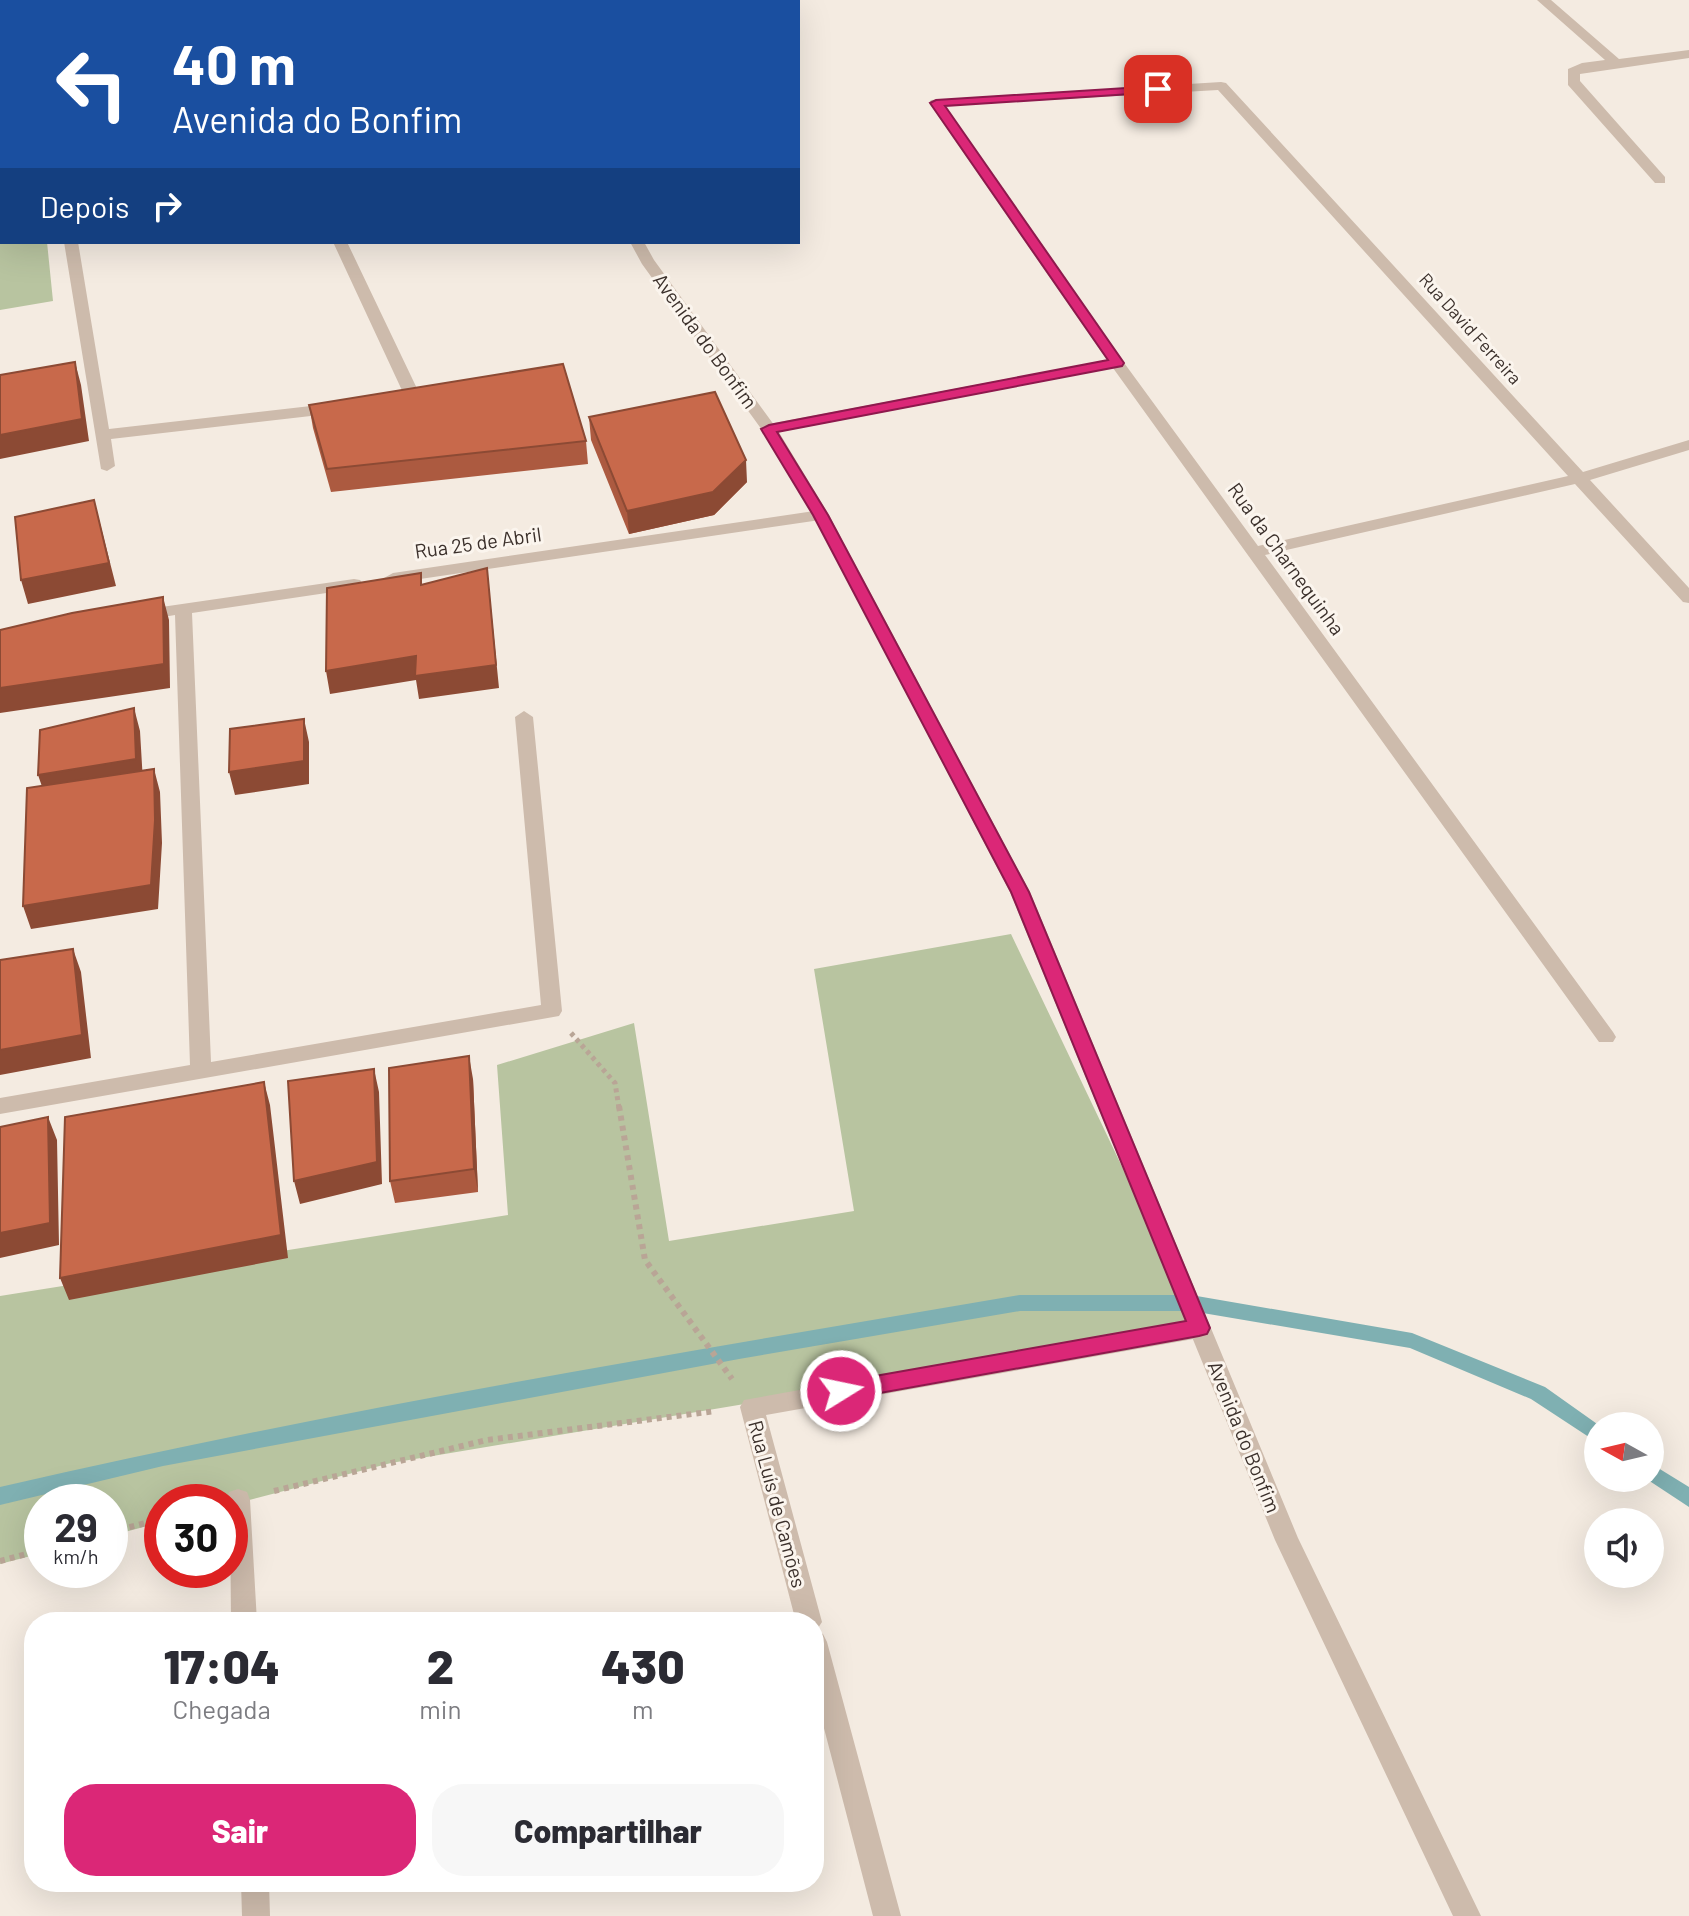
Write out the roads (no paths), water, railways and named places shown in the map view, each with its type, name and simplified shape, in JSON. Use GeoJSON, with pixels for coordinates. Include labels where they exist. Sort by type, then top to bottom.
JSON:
{"type":"FeatureCollection","features":[{"type":"Feature","properties":{"kind":"street"},"geometry":{"type":"LineString","coordinates":[[1543,0],[1616,63]]}},
{"type":"Feature","properties":{"kind":"street"},"geometry":{"type":"LineString","coordinates":[[1660,180],[1573,82],[1573,72],[1582,67],[1689,54]]}},
{"type":"Feature","properties":{"kind":"street","name":"Rua da Charnequinha"},"geometry":{"type":"LineString","coordinates":[[1221,86],[936,103],[1117,363],[1606,1037]]}},
{"type":"Feature","properties":{"kind":"street","name":"Rua David Ferreira"},"geometry":{"type":"LineString","coordinates":[[1221,86],[1689,598]]}},
{"type":"Feature","properties":{"kind":"street"},"geometry":{"type":"LineString","coordinates":[[71,244],[107,466]]}},
{"type":"Feature","properties":{"kind":"street"},"geometry":{"type":"LineString","coordinates":[[341,244],[414,399]]}},
{"type":"Feature","properties":{"kind":"street","name":"Avenida do Bonfim"},"geometry":{"type":"LineString","coordinates":[[638,244],[647,261],[769,429],[821,515],[1020,892],[1287,1540],[1467,1916]]}},
{"type":"Feature","properties":{"kind":"street"},"geometry":{"type":"LineString","coordinates":[[769,429],[1117,363]]}},
{"type":"Feature","properties":{"kind":"street"},"geometry":{"type":"LineString","coordinates":[[102,435],[352,406]]}},
{"type":"Feature","properties":{"kind":"street"},"geometry":{"type":"LineString","coordinates":[[1254,552],[1579,478],[1689,445]]}},
{"type":"Feature","properties":{"kind":"street","name":"Rua 25 de Abril"},"geometry":{"type":"LineString","coordinates":[[124,618],[821,515]]}},
{"type":"Feature","properties":{"kind":"street"},"geometry":{"type":"LineString","coordinates":[[183,609],[201,1071]]}},
{"type":"Feature","properties":{"kind":"street"},"geometry":{"type":"LineString","coordinates":[[0,1106],[552,1011],[524,717]]}},
{"type":"Feature","properties":{"kind":"street","name":"Rua Luís de Camões"},"geometry":{"type":"LineString","coordinates":[[806,1612],[752,1407],[1199,1328]]}},
{"type":"Feature","properties":{"kind":"street"},"geometry":{"type":"LineString","coordinates":[[242,1588],[244,1612]]}},
{"type":"Feature","properties":{"kind":"street"},"geometry":{"type":"LineString","coordinates":[[824,1680],[887,1916]]}},
{"type":"Feature","properties":{"kind":"street"},"geometry":{"type":"LineString","coordinates":[[255,1892],[256,1916]]}},
{"type":"Feature","properties":{"kind":"waterway"},"geometry":{"type":"LineString","coordinates":[[0,1496],[163,1458],[739,1351],[1020,1303],[1191,1303],[1412,1341],[1538,1393],[1584,1425]]}},
{"type":"Feature","properties":{"kind":"waterway"},"geometry":{"type":"LineString","coordinates":[[1664,1481],[1689,1498]]}}]}
